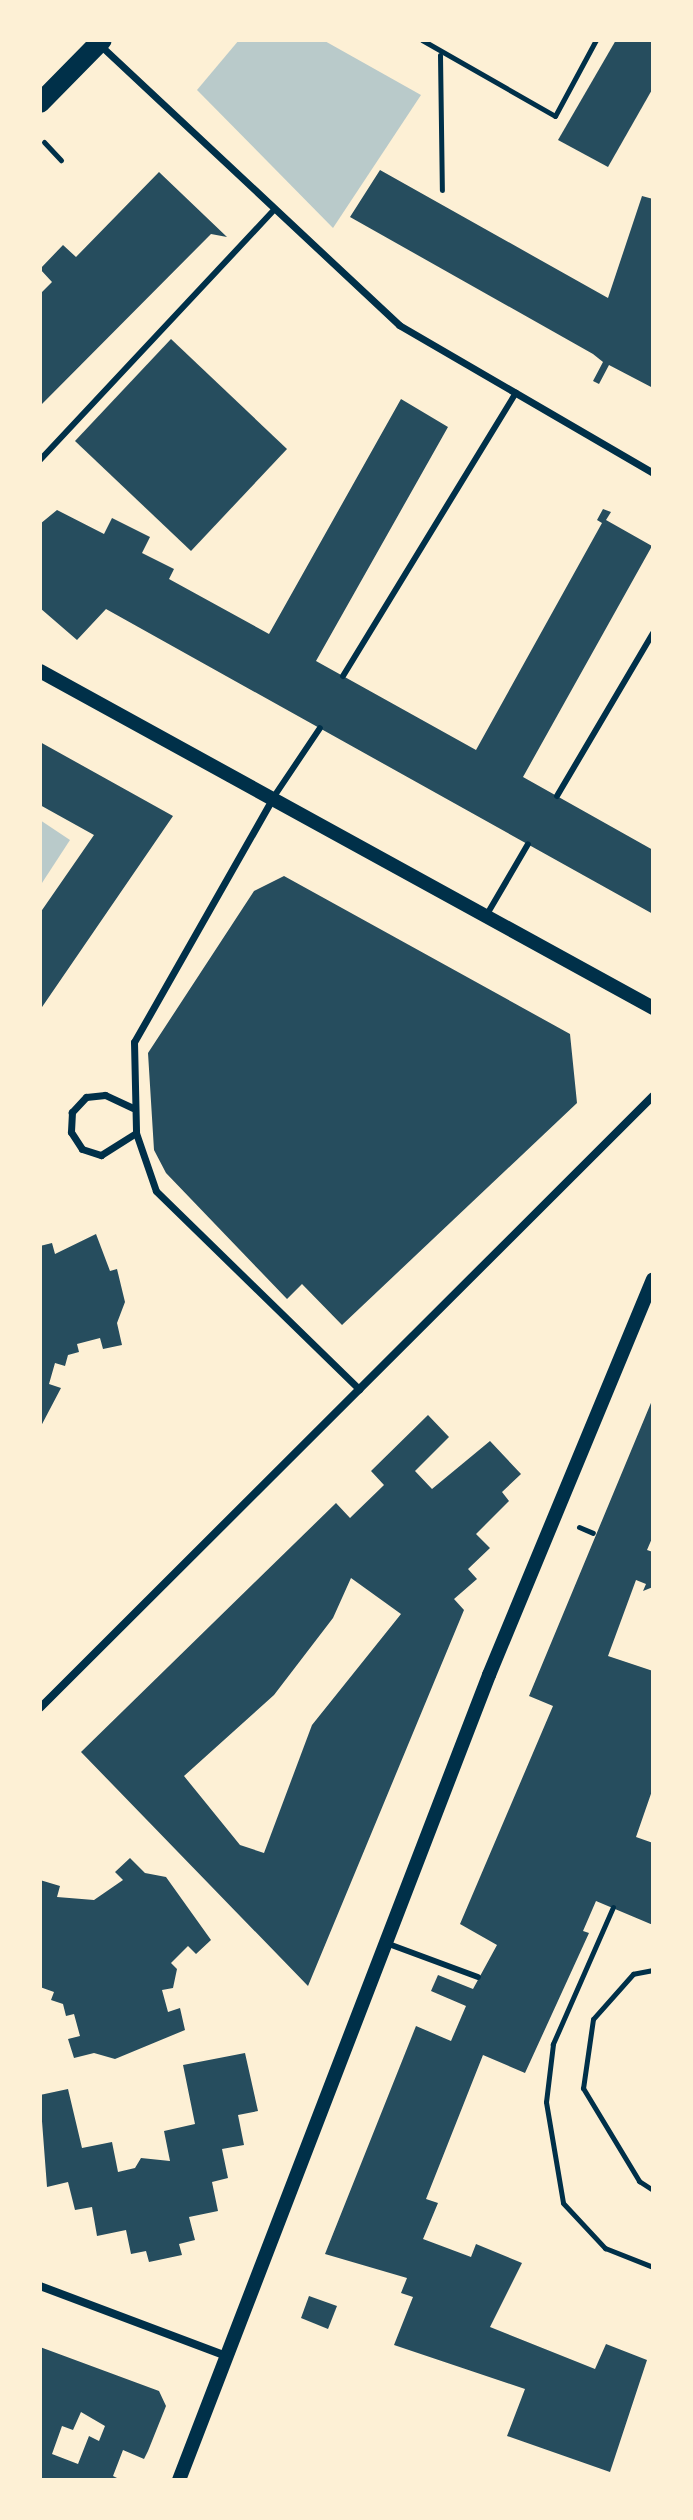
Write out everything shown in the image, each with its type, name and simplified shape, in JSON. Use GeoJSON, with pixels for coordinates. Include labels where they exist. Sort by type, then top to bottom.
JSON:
{"type":"FeatureCollection","features":[{"type":"Feature","properties":{"kind":"main road"},"geometry":{"type":"LineString","coordinates":[[40,103],[100,42]]}},
{"type":"Feature","properties":{"kind":"street"},"geometry":{"type":"LineString","coordinates":[[100,42],[399,325],[653,473]]}},
{"type":"Feature","properties":{"kind":"street"},"geometry":{"type":"LineString","coordinates":[[40,671],[484,919],[653,1008]]}},
{"type":"Feature","properties":{"kind":"street"},"geometry":{"type":"LineString","coordinates":[[271,801],[134,1042],[133,1108],[136,1133],[156,1191],[359,1389]]}},
{"type":"Feature","properties":{"kind":"street"},"geometry":{"type":"LineString","coordinates":[[133,1108],[105,1095],[86,1097],[72,1112],[71,1132],[82,1149],[101,1155],[136,1133]]}},
{"type":"Feature","properties":{"kind":"street"},"geometry":{"type":"LineString","coordinates":[[40,1708],[653,1096]]}},
{"type":"Feature","properties":{"kind":"street"},"geometry":{"type":"LineString","coordinates":[[179,2480],[386,1943],[653,1280]]}},
{"type":"Feature","properties":{"kind":"street"},"geometry":{"type":"LineString","coordinates":[[40,2286],[226,2356]]}},
{"type":"Feature","properties":{"kind":"lane"},"geometry":{"type":"LineString","coordinates":[[40,460],[275,209]]}},
{"type":"Feature","properties":{"kind":"lane"},"geometry":{"type":"LineString","coordinates":[[343,676],[516,393]]}},
{"type":"Feature","properties":{"kind":"lane"},"geometry":{"type":"LineString","coordinates":[[557,796],[653,633]]}},
{"type":"Feature","properties":{"kind":"lane"},"geometry":{"type":"LineString","coordinates":[[271,801],[320,728]]}},
{"type":"Feature","properties":{"kind":"lane"},"geometry":{"type":"LineString","coordinates":[[484,919],[528,844]]}},
{"type":"Feature","properties":{"kind":"lane"},"geometry":{"type":"LineString","coordinates":[[386,1943],[478,1977]]}},
{"type":"Feature","properties":{"kind":"path"},"geometry":{"type":"LineString","coordinates":[[422,40],[440,55],[555,116],[596,40]]}},
{"type":"Feature","properties":{"kind":"path"},"geometry":{"type":"LineString","coordinates":[[440,55],[442,190]]}},
{"type":"Feature","properties":{"kind":"path"},"geometry":{"type":"LineString","coordinates":[[44,142],[61,160]]}},
{"type":"Feature","properties":{"kind":"path"},"geometry":{"type":"LineString","coordinates":[[613,1907],[553,2044],[546,2102],[563,2203],[605,2248],[653,2267]]}},
{"type":"Feature","properties":{"kind":"path"},"geometry":{"type":"LineString","coordinates":[[653,1970],[633,1974],[593,2019],[583,2088],[639,2181],[653,2190]]}},
{"type":"Feature","properties":{"kind":"shaded area"},"geometry":{"type":"Polygon","coordinates":[[[239,40],[323,40],[421,95],[333,228],[197,90],[239,40]]]}},
{"type":"Feature","properties":{"kind":"shaded area"},"geometry":{"type":"Polygon","coordinates":[[[40,820],[70,840],[40,886],[40,820]]]}},
{"type":"Feature","properties":{"kind":"building"},"geometry":{"type":"Polygon","coordinates":[[[616,40],[653,40],[653,88],[608,167],[558,140],[616,40]]]}},
{"type":"Feature","properties":{"kind":"building"},"geometry":{"type":"Polygon","coordinates":[[[380,170],[608,298],[642,196],[653,199],[653,388],[609,365],[599,384],[593,381],[603,362],[593,354],[350,217],[380,170]]]}},
{"type":"Feature","properties":{"kind":"building"},"geometry":{"type":"Polygon","coordinates":[[[159,172],[227,237],[211,234],[40,406],[40,294],[52,282],[40,269],[63,245],[76,257],[159,172]]]}},
{"type":"Feature","properties":{"kind":"building"},"geometry":{"type":"Polygon","coordinates":[[[171,339],[287,449],[191,551],[75,441],[171,339]]]}},
{"type":"Feature","properties":{"kind":"building"},"geometry":{"type":"Polygon","coordinates":[[[401,399],[448,427],[316,661],[476,750],[602,523],[597,520],[603,509],[611,512],[606,520],[652,546],[523,777],[653,850],[653,914],[106,609],[77,640],[40,608],[40,524],[57,510],[104,534],[112,518],[150,537],[142,553],[174,569],[169,579],[269,634],[401,399]]]}},
{"type":"Feature","properties":{"kind":"building"},"geometry":{"type":"Polygon","coordinates":[[[40,742],[173,816],[40,1010],[40,913],[94,835],[40,805],[40,742]]]}},
{"type":"Feature","properties":{"kind":"building"},"geometry":{"type":"Polygon","coordinates":[[[284,876],[570,1034],[577,1103],[342,1325],[302,1284],[287,1299],[166,1173],[154,1150],[148,1053],[254,891],[284,876]]]}},
{"type":"Feature","properties":{"kind":"building"},"geometry":{"type":"Polygon","coordinates":[[[96,1234],[110,1271],[117,1269],[125,1302],[117,1323],[122,1345],[103,1349],[100,1338],[77,1344],[79,1352],[68,1355],[65,1366],[55,1363],[49,1384],[61,1388],[40,1428],[40,1246],[52,1243],[55,1254],[96,1234]]]}},
{"type":"Feature","properties":{"kind":"building"},"geometry":{"type":"Polygon","coordinates":[[[653,1398],[653,1536],[647,1550],[653,1552],[653,1587],[643,1591],[646,1584],[636,1580],[608,1656],[653,1671],[653,1788],[636,1837],[653,1843],[653,1925],[596,1901],[583,1931],[589,1933],[525,2073],[483,2055],[426,2199],[438,2203],[423,2239],[471,2257],[476,2244],[522,2263],[490,2327],[595,2369],[606,2344],[647,2360],[610,2472],[507,2436],[525,2389],[394,2345],[413,2297],[401,2293],[407,2278],[325,2254],[416,2026],[451,2041],[466,2006],[431,1991],[438,1975],[473,1989],[497,1945],[460,1924],[553,1706],[529,1696],[653,1398]]]}},
{"type":"Feature","properties":{"kind":"building"},"geometry":{"type":"Polygon","coordinates":[[[428,1415],[449,1437],[415,1471],[432,1489],[490,1441],[521,1474],[502,1492],[509,1501],[476,1534],[490,1548],[468,1569],[477,1579],[454,1599],[464,1610],[308,1986],[81,1752],[336,1503],[350,1518],[384,1485],[371,1471],[428,1415]],[[351,1578],[333,1618],[274,1695],[184,1776],[240,1845],[264,1853],[312,1725],[401,1614],[351,1578]]]}},
{"type":"Feature","properties":{"kind":"building"},"geometry":{"type":"Polygon","coordinates":[[[130,1858],[145,1873],[166,1877],[211,1940],[196,1954],[188,1946],[171,1963],[177,1969],[173,1988],[162,1990],[168,2012],[180,2008],[185,2030],[115,2059],[94,2053],[74,2058],[68,2039],[80,2036],[74,2014],[66,2016],[63,2004],[51,2000],[54,1992],[40,1987],[40,1880],[60,1886],[57,1897],[94,1900],[123,1880],[115,1872],[130,1858]]]}},
{"type":"Feature","properties":{"kind":"building"},"geometry":{"type":"Polygon","coordinates":[[[245,2053],[258,2111],[238,2115],[244,2145],[222,2149],[228,2178],[212,2182],[218,2211],[189,2217],[195,2240],[179,2244],[182,2255],[149,2262],[146,2251],[131,2254],[126,2230],[97,2236],[92,2207],[75,2210],[68,2182],[47,2187],[40,2095],[68,2089],[82,2148],[112,2142],[118,2172],[135,2168],[141,2158],[170,2161],[164,2131],[195,2124],[183,2065],[245,2053]]]}},
{"type":"Feature","properties":{"kind":"building"},"geometry":{"type":"Polygon","coordinates":[[[309,2296],[337,2306],[328,2329],[301,2318],[309,2296]]]}},
{"type":"Feature","properties":{"kind":"building"},"geometry":{"type":"Polygon","coordinates":[[[40,2347],[159,2391],[166,2406],[148,2451],[144,2459],[123,2450],[113,2476],[121,2480],[40,2480],[40,2347]],[[81,2412],[73,2430],[62,2426],[52,2454],[78,2464],[89,2436],[99,2441],[105,2426],[81,2412]]]}}]}
